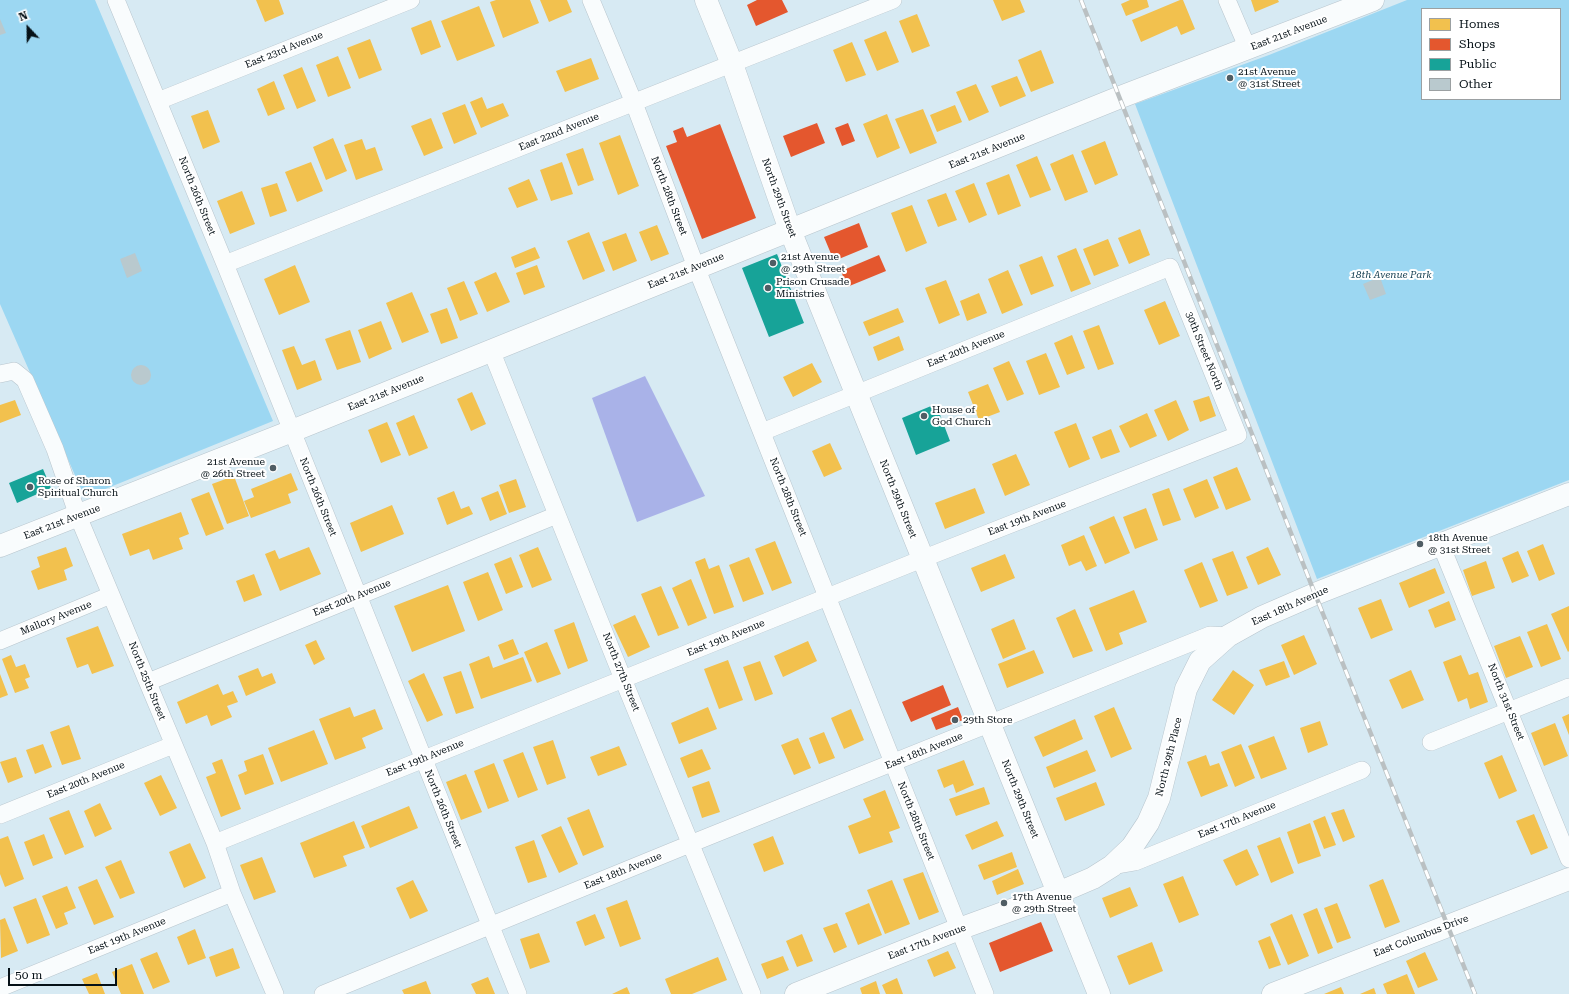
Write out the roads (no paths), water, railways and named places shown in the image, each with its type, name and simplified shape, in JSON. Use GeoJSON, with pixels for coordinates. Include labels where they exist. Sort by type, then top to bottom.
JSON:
{"type":"FeatureCollection","features":[{"type":"Feature","properties":{"kind":"street","name":"North 26th Street"},"geometry":{"type":"LineString","coordinates":[[116,0],[225,264],[518,994]]}},
{"type":"Feature","properties":{"kind":"street","name":"East 23rd Avenue"},"geometry":{"type":"LineString","coordinates":[[158,101],[411,0]]}},
{"type":"Feature","properties":{"kind":"street","name":"North 28th Street"},"geometry":{"type":"LineString","coordinates":[[591,0],[634,102],[696,267],[985,994]]}},
{"type":"Feature","properties":{"kind":"street","name":"North 29th Street"},"geometry":{"type":"LineString","coordinates":[[706,0],[732,64],[790,230],[855,394],[1099,994]]}},
{"type":"Feature","properties":{"kind":"street","name":"East 22nd Avenue"},"geometry":{"type":"LineString","coordinates":[[225,264],[893,0]]}},
{"type":"Feature","properties":{"kind":"street"},"geometry":{"type":"LineString","coordinates":[[1227,0],[1248,49]]}},
{"type":"Feature","properties":{"kind":"street","name":"East 21st Avenue"},"geometry":{"type":"LineString","coordinates":[[0,546],[292,431],[1118,98],[1373,0]]}},
{"type":"Feature","properties":{"kind":"street","name":"East 20th Avenue"},"geometry":{"type":"LineString","coordinates":[[762,432],[1170,267]]}},
{"type":"Feature","properties":{"kind":"street","name":"30th Street North"},"geometry":{"type":"LineString","coordinates":[[1170,267],[1238,435]]}},
{"type":"Feature","properties":{"kind":"street","name":"North 27th Street"},"geometry":{"type":"LineString","coordinates":[[491,350],[623,679],[752,994]]}},
{"type":"Feature","properties":{"kind":"street","name":"North 25th Street"},"geometry":{"type":"LineString","coordinates":[[7,373],[24,380],[56,449],[78,516],[148,682],[214,843],[232,893],[275,994]]}},
{"type":"Feature","properties":{"kind":"street","name":"East 19th Avenue"},"geometry":{"type":"LineString","coordinates":[[214,843],[922,559],[1238,435]]}},
{"type":"Feature","properties":{"kind":"street","name":"East 18th Avenue"},"geometry":{"type":"LineString","coordinates":[[323,994],[690,844],[1210,636],[1228,636],[1262,617],[1569,494]]}},
{"type":"Feature","properties":{"kind":"street","name":"East 20th Avenue"},"geometry":{"type":"LineString","coordinates":[[148,682],[557,515]]}},
{"type":"Feature","properties":{"kind":"street","name":"North 31st Street"},"geometry":{"type":"LineString","coordinates":[[1441,545],[1510,710],[1569,859]]}},
{"type":"Feature","properties":{"kind":"street","name":"Mallory Avenue"},"geometry":{"type":"LineString","coordinates":[[0,641],[112,595]]}},
{"type":"Feature","properties":{"kind":"street","name":"North 29th Place"},"geometry":{"type":"LineString","coordinates":[[1058,893],[1092,878],[1112,866],[1132,847],[1148,823],[1159,798],[1186,689],[1200,661],[1228,636]]}},
{"type":"Feature","properties":{"kind":"street"},"geometry":{"type":"LineString","coordinates":[[1431,742],[1569,687]]}},
{"type":"Feature","properties":{"kind":"street","name":"East 20th Avenue"},"geometry":{"type":"LineString","coordinates":[[0,815],[173,745]]}},
{"type":"Feature","properties":{"kind":"street","name":"East 17th Avenue"},"geometry":{"type":"LineString","coordinates":[[1112,866],[1135,862],[1362,770]]}},
{"type":"Feature","properties":{"kind":"street","name":"East Columbus Drive"},"geometry":{"type":"LineString","coordinates":[[1272,994],[1569,879]]}},
{"type":"Feature","properties":{"kind":"street","name":"East 19th Avenue"},"geometry":{"type":"LineString","coordinates":[[0,988],[232,893]]}},
{"type":"Feature","properties":{"kind":"street","name":"East 17th Avenue"},"geometry":{"type":"LineString","coordinates":[[796,994],[959,929],[1058,893]]}},
{"type":"Feature","properties":{"kind":"railway"},"geometry":{"type":"LineString","coordinates":[[1081,0],[1315,594],[1475,994]]}},
{"type":"Feature","properties":{"kind":"place","name":"21st Avenue @ 31st Street"},"geometry":{"type":"Point","coordinates":[1230,78]}},
{"type":"Feature","properties":{"kind":"place","name":"21st Avenue @ 29th Street"},"geometry":{"type":"Point","coordinates":[773,263]}},
{"type":"Feature","properties":{"kind":"place","name":"Prison Crusade Ministries"},"geometry":{"type":"Point","coordinates":[768,288]}},
{"type":"Feature","properties":{"kind":"place","name":"House of God Church"},"geometry":{"type":"Point","coordinates":[924,416]}},
{"type":"Feature","properties":{"kind":"place","name":"21st Avenue @ 26th Street"},"geometry":{"type":"Point","coordinates":[273,468]}},
{"type":"Feature","properties":{"kind":"place","name":"Rose of Sharon Spiritual Church"},"geometry":{"type":"Point","coordinates":[30,487]}},
{"type":"Feature","properties":{"kind":"place","name":"18th Avenue @ 31st Street"},"geometry":{"type":"Point","coordinates":[1420,544]}},
{"type":"Feature","properties":{"kind":"place","name":"29th Store"},"geometry":{"type":"Point","coordinates":[955,720]}},
{"type":"Feature","properties":{"kind":"place","name":"17th Avenue @ 29th Street"},"geometry":{"type":"Point","coordinates":[1004,903]}},
{"type":"Feature","properties":{"kind":"park label","name":"18th Avenue Park"},"geometry":{"type":"Point","coordinates":[1391,275]}}]}
